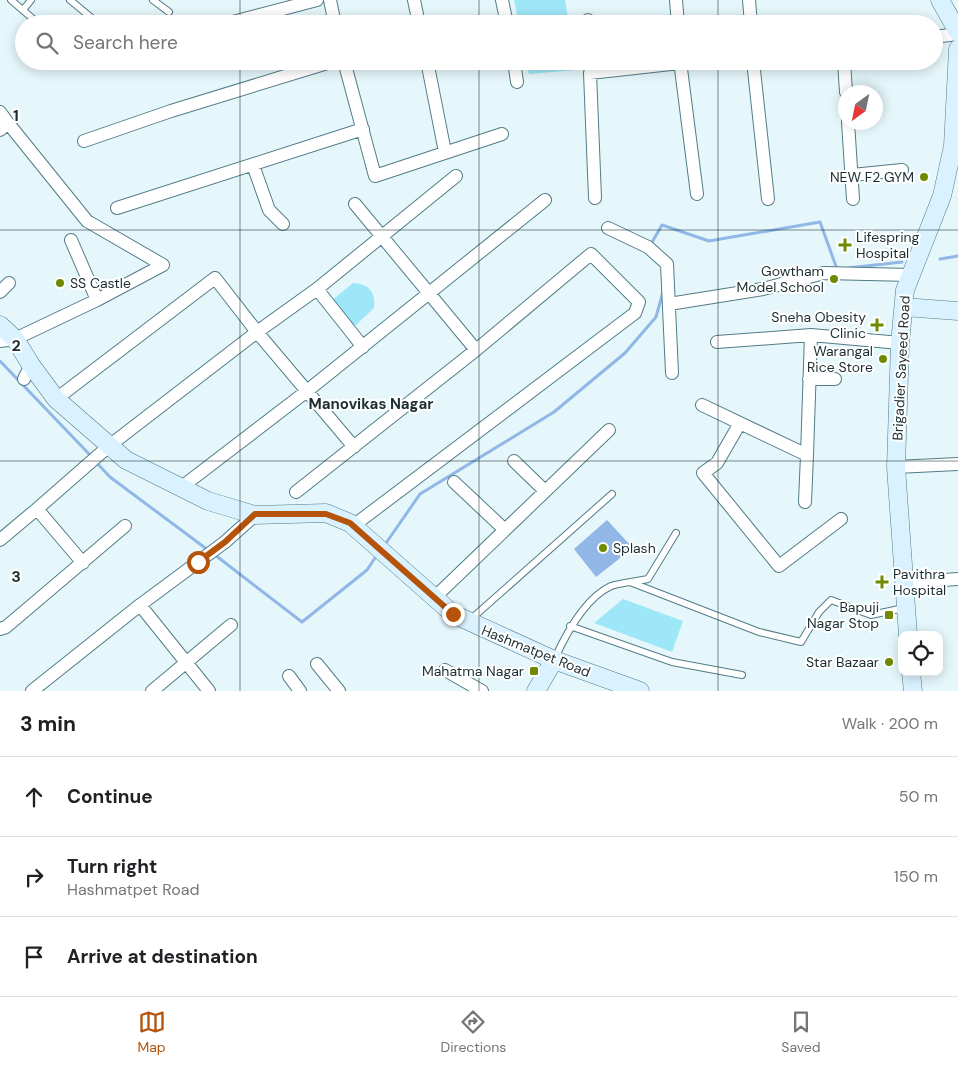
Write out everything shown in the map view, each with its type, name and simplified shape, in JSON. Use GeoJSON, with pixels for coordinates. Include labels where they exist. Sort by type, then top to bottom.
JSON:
{"type":"FeatureCollection","features":[{"type":"Feature","properties":{"kind":"main road"},"geometry":{"type":"LineString","coordinates":[[940,0],[958,33]]}},
{"type":"Feature","properties":{"kind":"main road","name":"Brigadier Sayeed Road"},"geometry":{"type":"LineString","coordinates":[[908,631],[896,467],[900,343],[905,290],[942,196],[956,146],[958,49]]}},
{"type":"Feature","properties":{"kind":"main road"},"geometry":{"type":"LineString","coordinates":[[904,307],[958,311]]}},
{"type":"Feature","properties":{"kind":"main road","name":"Hashmatpet Road"},"geometry":{"type":"LineString","coordinates":[[0,325],[27,372],[56,399],[104,451],[183,486],[208,501],[255,514],[326,514],[357,530],[433,599],[468,623],[611,686],[640,691]]}},
{"type":"Feature","properties":{"kind":"main road"},"geometry":{"type":"LineString","coordinates":[[536,691],[554,660]]}},
{"type":"Feature","properties":{"kind":"main road"},"geometry":{"type":"LineString","coordinates":[[911,676],[913,691]]}},
{"type":"Feature","properties":{"kind":"street"},"geometry":{"type":"LineString","coordinates":[[260,15],[317,0]]}},
{"type":"Feature","properties":{"kind":"street"},"geometry":{"type":"LineString","coordinates":[[330,0],[333,15]]}},
{"type":"Feature","properties":{"kind":"street"},"geometry":{"type":"LineString","coordinates":[[414,0],[417,15]]}},
{"type":"Feature","properties":{"kind":"street"},"geometry":{"type":"LineString","coordinates":[[502,0],[505,15]]}},
{"type":"Feature","properties":{"kind":"street"},"geometry":{"type":"LineString","coordinates":[[676,0],[677,15]]}},
{"type":"Feature","properties":{"kind":"street"},"geometry":{"type":"LineString","coordinates":[[749,0],[750,15]]}},
{"type":"Feature","properties":{"kind":"street"},"geometry":{"type":"LineString","coordinates":[[943,36],[958,33]]}},
{"type":"Feature","properties":{"kind":"street"},"geometry":{"type":"LineString","coordinates":[[84,141],[171,111],[305,70]]}},
{"type":"Feature","properties":{"kind":"street"},"geometry":{"type":"LineString","coordinates":[[346,70],[375,176],[502,134]]}},
{"type":"Feature","properties":{"kind":"street"},"geometry":{"type":"LineString","coordinates":[[429,70],[445,152]]}},
{"type":"Feature","properties":{"kind":"street"},"geometry":{"type":"LineString","coordinates":[[515,70],[517,82]]}},
{"type":"Feature","properties":{"kind":"street"},"geometry":{"type":"LineString","coordinates":[[590,70],[595,198]]}},
{"type":"Feature","properties":{"kind":"street"},"geometry":{"type":"LineString","coordinates":[[605,70],[618,70]]}},
{"type":"Feature","properties":{"kind":"street"},"geometry":{"type":"LineString","coordinates":[[681,70],[697,194]]}},
{"type":"Feature","properties":{"kind":"street"},"geometry":{"type":"LineString","coordinates":[[754,70],[768,199]]}},
{"type":"Feature","properties":{"kind":"street"},"geometry":{"type":"LineString","coordinates":[[845,70],[846,85]]}},
{"type":"Feature","properties":{"kind":"street"},"geometry":{"type":"LineString","coordinates":[[0,112],[4,126],[87,221],[163,265],[97,300],[7,340]]}},
{"type":"Feature","properties":{"kind":"street"},"geometry":{"type":"LineString","coordinates":[[117,208],[362,129]]}},
{"type":"Feature","properties":{"kind":"street"},"geometry":{"type":"LineString","coordinates":[[849,130],[853,199]]}},
{"type":"Feature","properties":{"kind":"street"},"geometry":{"type":"LineString","coordinates":[[253,164],[269,210],[283,224]]}},
{"type":"Feature","properties":{"kind":"street"},"geometry":{"type":"LineString","coordinates":[[852,175],[902,170]]}},
{"type":"Feature","properties":{"kind":"street"},"geometry":{"type":"LineString","coordinates":[[0,540],[104,451],[258,332],[317,290],[456,176]]}},
{"type":"Feature","properties":{"kind":"street"},"geometry":{"type":"LineString","coordinates":[[183,486],[363,347],[545,200]]}},
{"type":"Feature","properties":{"kind":"street"},"geometry":{"type":"LineString","coordinates":[[355,204],[476,350]]}},
{"type":"Feature","properties":{"kind":"street"},"geometry":{"type":"LineString","coordinates":[[608,228],[648,247],[667,264],[672,373]]}},
{"type":"Feature","properties":{"kind":"street"},"geometry":{"type":"LineString","coordinates":[[71,240],[97,300]]}},
{"type":"Feature","properties":{"kind":"street"},"geometry":{"type":"LineString","coordinates":[[296,492],[476,350],[591,254],[639,302],[635,313],[357,530]]}},
{"type":"Feature","properties":{"kind":"street"},"geometry":{"type":"LineString","coordinates":[[669,304],[763,289],[824,273],[911,275]]}},
{"type":"Feature","properties":{"kind":"street"},"geometry":{"type":"LineString","coordinates":[[56,399],[215,278],[354,447]]}},
{"type":"Feature","properties":{"kind":"street"},"geometry":{"type":"LineString","coordinates":[[317,290],[363,347]]}},
{"type":"Feature","properties":{"kind":"street"},"geometry":{"type":"LineString","coordinates":[[717,342],[811,335],[900,343]]}},
{"type":"Feature","properties":{"kind":"street"},"geometry":{"type":"LineString","coordinates":[[805,502],[811,335]]}},
{"type":"Feature","properties":{"kind":"street"},"geometry":{"type":"LineString","coordinates":[[809,379],[836,379]]}},
{"type":"Feature","properties":{"kind":"street"},"geometry":{"type":"LineString","coordinates":[[702,406],[807,455]]}},
{"type":"Feature","properties":{"kind":"street"},"geometry":{"type":"LineString","coordinates":[[740,423],[717,463],[703,473],[779,566],[840,519]]}},
{"type":"Feature","properties":{"kind":"street"},"geometry":{"type":"LineString","coordinates":[[433,599],[609,430]]}},
{"type":"Feature","properties":{"kind":"street"},"geometry":{"type":"LineString","coordinates":[[514,461],[546,491]]}},
{"type":"Feature","properties":{"kind":"street"},"geometry":{"type":"LineString","coordinates":[[896,467],[958,464]]}},
{"type":"Feature","properties":{"kind":"street"},"geometry":{"type":"LineString","coordinates":[[454,482],[505,530]]}},
{"type":"Feature","properties":{"kind":"street"},"geometry":{"type":"LineString","coordinates":[[37,509],[83,563]]}},
{"type":"Feature","properties":{"kind":"street"},"geometry":{"type":"LineString","coordinates":[[32,691],[140,605],[225,542],[255,514]]}},
{"type":"Feature","properties":{"kind":"street"},"geometry":{"type":"LineString","coordinates":[[0,629],[6,627],[125,526]]}},
{"type":"Feature","properties":{"kind":"street"},"geometry":{"type":"LineString","coordinates":[[903,584],[958,579]]}},
{"type":"Feature","properties":{"kind":"street"},"geometry":{"type":"LineString","coordinates":[[140,605],[209,691]]}},
{"type":"Feature","properties":{"kind":"street"},"geometry":{"type":"LineString","coordinates":[[152,691],[231,626]]}},
{"type":"Feature","properties":{"kind":"street"},"geometry":{"type":"LineString","coordinates":[[317,664],[339,691]]}},
{"type":"Feature","properties":{"kind":"street"},"geometry":{"type":"LineString","coordinates":[[445,670],[482,691]]}},
{"type":"Feature","properties":{"kind":"street"},"geometry":{"type":"LineString","coordinates":[[289,676],[300,691]]}},
{"type":"Feature","properties":{"kind":"lane"},"geometry":{"type":"LineString","coordinates":[[11,0],[29,15]]}},
{"type":"Feature","properties":{"kind":"lane"},"geometry":{"type":"LineString","coordinates":[[23,10],[31,0]]}},
{"type":"Feature","properties":{"kind":"lane"},"geometry":{"type":"LineString","coordinates":[[70,0],[88,15]]}},
{"type":"Feature","properties":{"kind":"lane"},"geometry":{"type":"LineString","coordinates":[[154,0],[169,12]]}},
{"type":"Feature","properties":{"kind":"lane"},"geometry":{"type":"LineString","coordinates":[[468,623],[612,494]]}},
{"type":"Feature","properties":{"kind":"lane"},"geometry":{"type":"LineString","coordinates":[[554,660],[570,626],[598,596],[612,586],[648,579],[676,533]]}},
{"type":"Feature","properties":{"kind":"lane"},"geometry":{"type":"LineString","coordinates":[[630,582],[759,632],[801,642],[819,612],[831,600],[871,615],[906,608]]}},
{"type":"Feature","properties":{"kind":"lane"},"geometry":{"type":"LineString","coordinates":[[570,626],[672,662],[742,675]]}},
{"type":"Feature","properties":{"kind":"shaded area"},"geometry":{"type":"Polygon","coordinates":[[[514,0],[565,0],[568,15],[517,15],[514,0]]]}},
{"type":"Feature","properties":{"kind":"shaded area"},"geometry":{"type":"Polygon","coordinates":[[[528,70],[576,70],[529,74],[528,70]]]}},
{"type":"Feature","properties":{"kind":"shaded area"},"geometry":{"type":"Polygon","coordinates":[[[353,283],[363,285],[370,290],[374,297],[374,308],[352,327],[331,301],[353,283]]]}},
{"type":"Feature","properties":{"kind":"shaded area","name":"Splash"},"geometry":{"type":"Polygon","coordinates":[[[607,520],[633,548],[596,577],[574,549],[607,520]]]}},
{"type":"Feature","properties":{"kind":"shaded area"},"geometry":{"type":"Polygon","coordinates":[[[623,599],[683,621],[672,652],[594,623],[623,599]]]}},
{"type":"Feature","properties":{"kind":"waterway"},"geometry":{"type":"LineString","coordinates":[[651,244],[662,225],[709,241],[820,222],[837,269],[839,269]]}},
{"type":"Feature","properties":{"kind":"waterway"},"geometry":{"type":"LineString","coordinates":[[940,259],[958,256]]}},
{"type":"Feature","properties":{"kind":"waterway"},"geometry":{"type":"LineString","coordinates":[[848,268],[902,262]]}},
{"type":"Feature","properties":{"kind":"waterway"},"geometry":{"type":"LineString","coordinates":[[384,546],[420,494],[554,412],[625,353],[656,317],[663,292]]}},
{"type":"Feature","properties":{"kind":"waterway"},"geometry":{"type":"LineString","coordinates":[[0,361],[91,456]]}},
{"type":"Feature","properties":{"kind":"waterway"},"geometry":{"type":"LineString","coordinates":[[95,461],[110,477],[208,550]]}},
{"type":"Feature","properties":{"kind":"waterway"},"geometry":{"type":"LineString","coordinates":[[215,555],[302,622],[367,570],[377,555]]}},
{"type":"Feature","properties":{"kind":"place","name":"NEW F2 GYM"},"geometry":{"type":"Point","coordinates":[924,177]}},
{"type":"Feature","properties":{"kind":"place","name":"Lifespring Hospital"},"geometry":{"type":"Point","coordinates":[845,245]}},
{"type":"Feature","properties":{"kind":"place","name":"Gowtham Model School"},"geometry":{"type":"Point","coordinates":[834,279]}},
{"type":"Feature","properties":{"kind":"place","name":"SS Castle"},"geometry":{"type":"Point","coordinates":[60,283]}},
{"type":"Feature","properties":{"kind":"place","name":"Sneha Obesity Clinic"},"geometry":{"type":"Point","coordinates":[877,325]}},
{"type":"Feature","properties":{"kind":"place","name":"Warangal Rice Store"},"geometry":{"type":"Point","coordinates":[883,359]}},
{"type":"Feature","properties":{"kind":"place","name":"Splash"},"geometry":{"type":"Point","coordinates":[603,548]}},
{"type":"Feature","properties":{"kind":"place","name":"Pavithra Hospital"},"geometry":{"type":"Point","coordinates":[882,582]}},
{"type":"Feature","properties":{"kind":"place","name":"Bapuji Nagar Stop"},"geometry":{"type":"Point","coordinates":[889,615]}},
{"type":"Feature","properties":{"kind":"place","name":"Star Bazaar"},"geometry":{"type":"Point","coordinates":[889,662]}},
{"type":"Feature","properties":{"kind":"place","name":"Mahatma Nagar"},"geometry":{"type":"Point","coordinates":[534,671]}},
{"type":"Feature","properties":{"kind":"district","name":"Manovikas Nagar"},"geometry":{"type":"Point","coordinates":[371,404]}},
{"type":"Feature","properties":{"kind":"route"},"geometry":{"type":"LineString","coordinates":[[198,562],[225,542],[255,514],[326,514],[350,523],[433,599],[453,614]]}}]}
